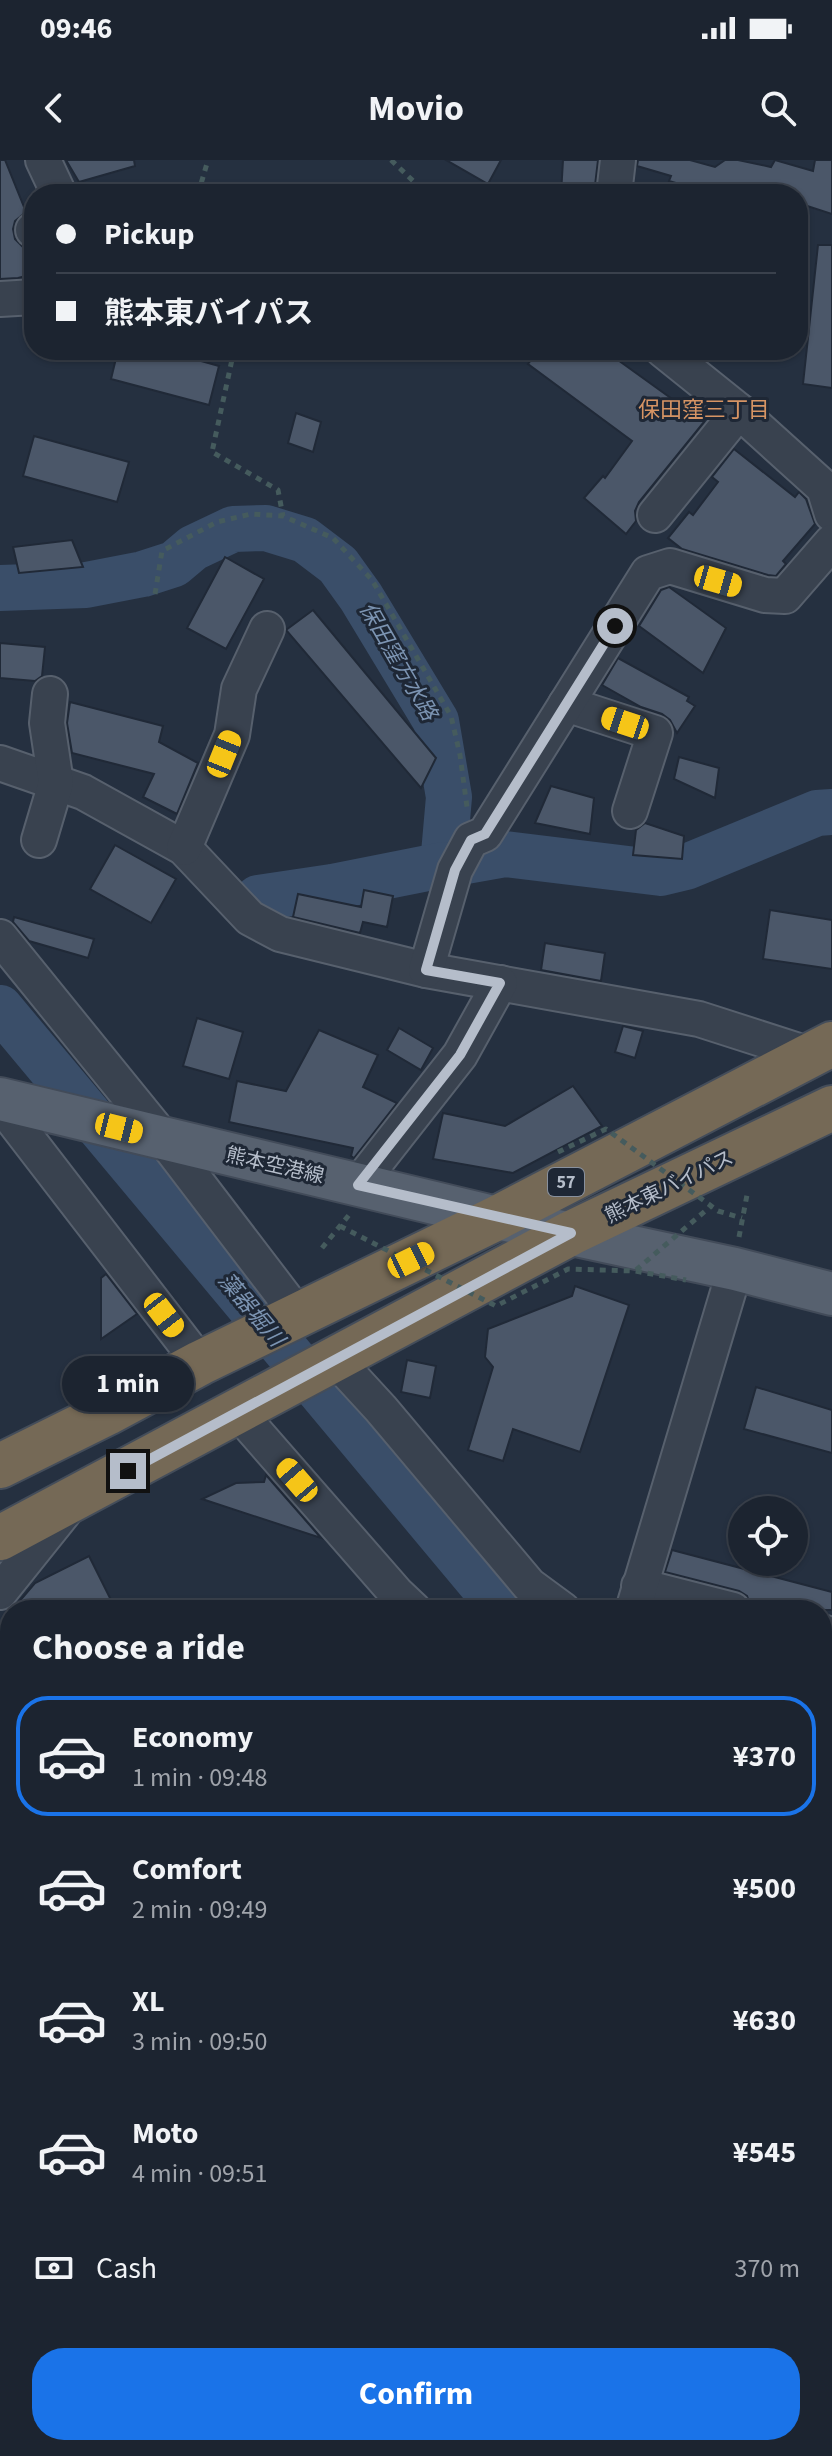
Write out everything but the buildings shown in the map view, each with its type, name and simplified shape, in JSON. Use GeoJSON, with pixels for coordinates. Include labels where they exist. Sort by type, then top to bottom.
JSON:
{"type":"FeatureCollection","features":[{"type":"Feature","properties":{"kind":"highway","name":"57"},"geometry":{"type":"LineString","coordinates":[[0,1466],[200,1363],[497,1218],[821,1050]]}},
{"type":"Feature","properties":{"kind":"highway","name":"熊本東バイパス"},"geometry":{"type":"LineString","coordinates":[[0,1538],[571,1233],[832,1108]]}},
{"type":"Feature","properties":{"kind":"main road","name":"熊本空港線"},"geometry":{"type":"LineString","coordinates":[[5,1101],[154,1136],[354,1200],[497,1218],[571,1233],[737,1255],[832,1294]]}},
{"type":"Feature","properties":{"kind":"street"},"geometry":{"type":"LineString","coordinates":[[43,160],[54,184]]}},
{"type":"Feature","properties":{"kind":"street"},"geometry":{"type":"LineString","coordinates":[[615,184],[618,160]]}},
{"type":"Feature","properties":{"kind":"street"},"geometry":{"type":"LineString","coordinates":[[0,299],[24,298]]}},
{"type":"Feature","properties":{"kind":"street"},"geometry":{"type":"LineString","coordinates":[[675,360],[739,411],[824,488],[832,514]]}},
{"type":"Feature","properties":{"kind":"street"},"geometry":{"type":"LineString","coordinates":[[655,515],[739,411]]}},
{"type":"Feature","properties":{"kind":"street"},"geometry":{"type":"LineString","coordinates":[[426,970],[455,870],[471,840],[485,834],[648,573],[670,566],[765,595],[785,596],[832,542]]}},
{"type":"Feature","properties":{"kind":"street"},"geometry":{"type":"LineString","coordinates":[[184,848],[232,735],[239,689],[267,629]]}},
{"type":"Feature","properties":{"kind":"street"},"geometry":{"type":"LineString","coordinates":[[39,840],[56,783],[47,723],[50,694]]}},
{"type":"Feature","properties":{"kind":"street"},"geometry":{"type":"LineString","coordinates":[[566,704],[655,733],[630,811]]}},
{"type":"Feature","properties":{"kind":"street"},"geometry":{"type":"LineString","coordinates":[[0,763],[83,792],[184,848],[250,918],[280,934],[426,970],[699,1019],[821,1050]]}},
{"type":"Feature","properties":{"kind":"street"},"geometry":{"type":"LineString","coordinates":[[0,937],[298,1315]]}},
{"type":"Feature","properties":{"kind":"street"},"geometry":{"type":"LineString","coordinates":[[354,1200],[460,1055],[500,983]]}},
{"type":"Feature","properties":{"kind":"street"},"geometry":{"type":"LineString","coordinates":[[5,1101],[200,1363]]}},
{"type":"Feature","properties":{"kind":"street"},"geometry":{"type":"LineString","coordinates":[[636,1598],[737,1255]]}},
{"type":"Feature","properties":{"kind":"street"},"geometry":{"type":"LineString","coordinates":[[336,1360],[529,1585],[549,1600]]}},
{"type":"Feature","properties":{"kind":"street"},"geometry":{"type":"LineString","coordinates":[[238,1412],[404,1600]]}},
{"type":"Feature","properties":{"kind":"street"},"geometry":{"type":"LineString","coordinates":[[0,1592],[73,1500]]}},
{"type":"Feature","properties":{"kind":"path"},"geometry":{"type":"LineString","coordinates":[[201,184],[208,160]]}},
{"type":"Feature","properties":{"kind":"path"},"geometry":{"type":"LineString","coordinates":[[391,160],[416,184]]}},
{"type":"Feature","properties":{"kind":"path"},"geometry":{"type":"LineString","coordinates":[[232,360],[212,452],[278,490],[283,516]]}},
{"type":"Feature","properties":{"kind":"path"},"geometry":{"type":"LineString","coordinates":[[155,594],[162,551],[217,522],[251,514],[283,516],[333,538],[372,580],[451,716],[460,755],[471,840]]}},
{"type":"Feature","properties":{"kind":"path"},"geometry":{"type":"LineString","coordinates":[[558,1152],[606,1129],[718,1211],[742,1218]]}},
{"type":"Feature","properties":{"kind":"path"},"geometry":{"type":"LineString","coordinates":[[737,1255],[747,1195]]}},
{"type":"Feature","properties":{"kind":"path"},"geometry":{"type":"LineString","coordinates":[[322,1248],[340,1226],[354,1200]]}},
{"type":"Feature","properties":{"kind":"path"},"geometry":{"type":"LineString","coordinates":[[635,1271],[711,1206]]}},
{"type":"Feature","properties":{"kind":"path"},"geometry":{"type":"LineString","coordinates":[[340,1226],[496,1306],[568,1269],[635,1271],[686,1280]]}},
{"type":"Feature","properties":{"kind":"waterway","name":"保田窪方水路"},"geometry":{"type":"LineString","coordinates":[[0,588],[86,585],[143,574],[174,564],[193,548],[233,529],[266,528],[305,540],[338,565],[361,597],[436,721],[449,797],[443,865],[505,854],[661,873],[686,867],[817,813],[832,812]]}},
{"type":"Feature","properties":{"kind":"waterway"},"geometry":{"type":"LineString","coordinates":[[258,898],[443,865]]}},
{"type":"Feature","properties":{"kind":"waterway","name":"藻器堀川"},"geometry":{"type":"LineString","coordinates":[[0,1008],[495,1600]]}},
{"type":"Feature","properties":{"kind":"district","name":"保田窪三丁目"},"geometry":{"type":"Point","coordinates":[704,409]}},
{"type":"Feature","properties":{"kind":"route"},"geometry":{"type":"LineString","coordinates":[[128,1471],[571,1233],[358,1185],[460,1055],[500,983],[426,970],[455,870],[471,840],[485,834],[615,626]]}}]}
